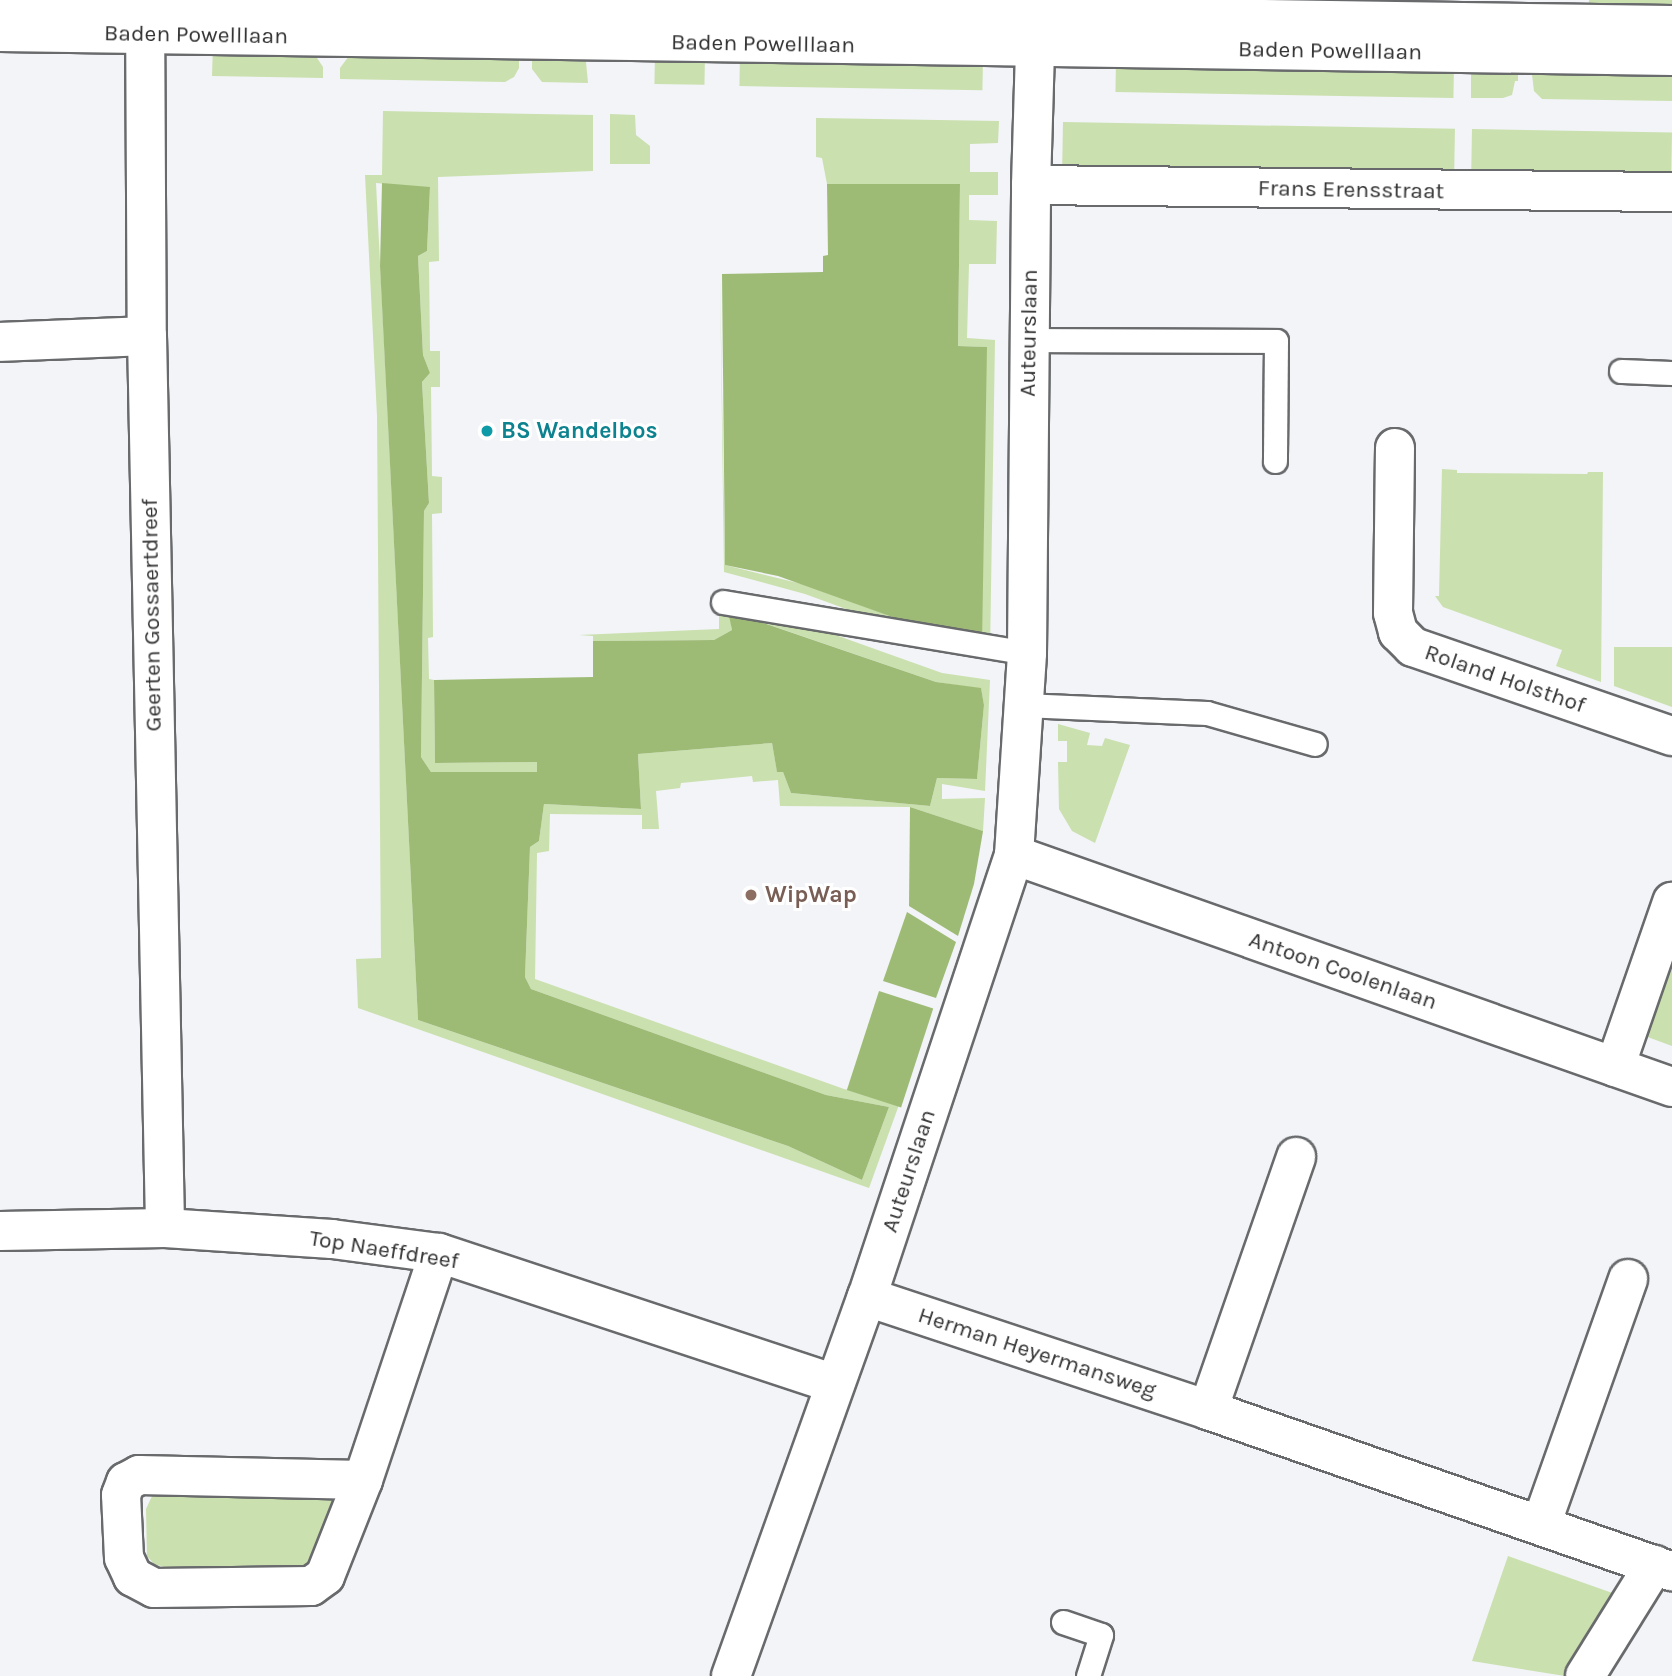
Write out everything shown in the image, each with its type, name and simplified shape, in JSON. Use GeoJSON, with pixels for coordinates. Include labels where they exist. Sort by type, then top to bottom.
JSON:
{"type":"FeatureCollection","features":[{"type":"Feature","properties":{"kind":"street","name":"Baden Powelllaan"},"geometry":{"type":"LineString","coordinates":[[0,0],[146,18]]}},
{"type":"Feature","properties":{"kind":"street","name":"Baden Powelllaan"},"geometry":{"type":"LineString","coordinates":[[0,32],[146,18],[526,16],[1036,30],[1672,25]]}},
{"type":"Feature","properties":{"kind":"street","name":"Geerten Gossaertdreef"},"geometry":{"type":"LineString","coordinates":[[146,18],[146,337],[164,1228]]}},
{"type":"Feature","properties":{"kind":"street","name":"Baden Powelllaan"},"geometry":{"type":"LineString","coordinates":[[1526,25],[1672,56]]}},
{"type":"Feature","properties":{"kind":"street","name":"Auteurslaan"},"geometry":{"type":"LineString","coordinates":[[730,1676],[833,1383],[867,1297],[1014,855],[1027,653],[1031,185],[1036,30]]}},
{"type":"Feature","properties":{"kind":"street","name":"Frans Erensstraat"},"geometry":{"type":"LineString","coordinates":[[1031,185],[1672,192]]}},
{"type":"Feature","properties":{"kind":"street"},"geometry":{"type":"LineString","coordinates":[[0,342],[146,337]]}},
{"type":"Feature","properties":{"kind":"street","name":"Roland Holsthof"},"geometry":{"type":"LineString","coordinates":[[1395,448],[1393,613],[1398,632],[1413,647],[1672,736]]}},
{"type":"Feature","properties":{"kind":"street","name":"Antoon Coolenlaan"},"geometry":{"type":"LineString","coordinates":[[1014,855],[1672,1087]]}},
{"type":"Feature","properties":{"kind":"street"},"geometry":{"type":"LineString","coordinates":[[1615,1068],[1672,902]]}},
{"type":"Feature","properties":{"kind":"street"},"geometry":{"type":"LineString","coordinates":[[1208,1410],[1296,1157]]}},
{"type":"Feature","properties":{"kind":"street","name":"Top Naeffdreef"},"geometry":{"type":"LineString","coordinates":[[0,1231],[164,1228],[332,1239],[439,1253],[833,1383]]}},
{"type":"Feature","properties":{"kind":"street"},"geometry":{"type":"LineString","coordinates":[[363,1480],[139,1475],[126,1482],[121,1495],[124,1558],[133,1577],[154,1588],[311,1586],[325,1576],[363,1480],[439,1253]]}},
{"type":"Feature","properties":{"kind":"street"},"geometry":{"type":"LineString","coordinates":[[1541,1525],[1628,1279]]}},
{"type":"Feature","properties":{"kind":"street","name":"Herman Heyermansweg"},"geometry":{"type":"LineString","coordinates":[[867,1297],[1208,1410],[1663,1569]]}},
{"type":"Feature","properties":{"kind":"street"},"geometry":{"type":"LineString","coordinates":[[1585,1676],[1663,1569]]}},
{"type":"Feature","properties":{"kind":"lane"},"geometry":{"type":"LineString","coordinates":[[1029,340],[1276,341],[1275,461]]}},
{"type":"Feature","properties":{"kind":"lane"},"geometry":{"type":"LineString","coordinates":[[1621,371],[1672,373]]}},
{"type":"Feature","properties":{"kind":"lane"},"geometry":{"type":"LineString","coordinates":[[723,602],[1027,653]]}},
{"type":"Feature","properties":{"kind":"lane"},"geometry":{"type":"LineString","coordinates":[[1023,705],[1207,713],[1315,744]]}},
{"type":"Feature","properties":{"kind":"lane"},"geometry":{"type":"LineString","coordinates":[[1063,1622],[1101,1635],[1088,1676]]}},
{"type":"Feature","properties":{"kind":"green space"},"geometry":{"type":"Polygon","coordinates":[[[1589,0],[1672,0],[1672,13],[1588,11],[1589,0]]]}},
{"type":"Feature","properties":{"kind":"green space"},"geometry":{"type":"Polygon","coordinates":[[[213,46],[313,52],[323,67],[323,78],[212,76],[213,46]]]}},
{"type":"Feature","properties":{"kind":"green space"},"geometry":{"type":"Polygon","coordinates":[[[519,50],[519,68],[514,77],[505,82],[340,79],[340,68],[352,52],[519,50]]]}},
{"type":"Feature","properties":{"kind":"green space"},"geometry":{"type":"Polygon","coordinates":[[[532,51],[585,52],[588,83],[542,82],[532,69],[532,51]]]}},
{"type":"Feature","properties":{"kind":"green space"},"geometry":{"type":"Polygon","coordinates":[[[655,52],[705,53],[704,85],[654,84],[655,52]]]}},
{"type":"Feature","properties":{"kind":"green space"},"geometry":{"type":"Polygon","coordinates":[[[740,54],[983,58],[982,90],[739,86],[740,54]]]}},
{"type":"Feature","properties":{"kind":"green space"},"geometry":{"type":"Polygon","coordinates":[[[1116,60],[1454,66],[1453,98],[1115,92],[1116,60]]]}},
{"type":"Feature","properties":{"kind":"green space"},"geometry":{"type":"Polygon","coordinates":[[[1471,65],[1518,66],[1518,81],[1515,81],[1512,95],[1503,98],[1471,98],[1471,65]]]}},
{"type":"Feature","properties":{"kind":"green space"},"geometry":{"type":"Polygon","coordinates":[[[1531,66],[1672,68],[1672,101],[1542,99],[1534,91],[1531,66]]]}},
{"type":"Feature","properties":{"kind":"green space"},"geometry":{"type":"Polygon","coordinates":[[[383,111],[593,115],[593,171],[438,177],[439,261],[429,262],[430,351],[440,351],[440,387],[431,387],[432,476],[442,477],[442,513],[432,514],[433,637],[428,638],[429,679],[434,680],[435,763],[537,762],[537,772],[431,772],[421,757],[424,511],[429,503],[422,382],[430,373],[423,355],[418,256],[427,251],[430,188],[376,183],[418,1020],[788,1146],[862,1180],[889,1107],[826,1095],[531,989],[525,977],[530,847],[539,841],[544,804],[641,809],[638,754],[772,743],[777,771],[783,772],[791,793],[930,806],[937,778],[977,779],[984,705],[981,689],[936,682],[729,611],[732,630],[714,640],[593,641],[593,636],[579,635],[719,629],[719,610],[724,607],[725,600],[788,618],[942,673],[990,680],[985,791],[942,784],[942,799],[985,798],[983,831],[910,807],[780,806],[778,780],[753,782],[752,776],[681,783],[680,788],[656,791],[659,829],[642,829],[642,815],[550,814],[549,851],[537,853],[535,979],[844,1089],[900,1102],[869,1188],[358,1008],[356,959],[381,958],[377,416],[365,175],[382,175],[383,111]]]}},
{"type":"Feature","properties":{"kind":"green space"},"geometry":{"type":"Polygon","coordinates":[[[610,114],[635,115],[636,135],[650,146],[650,164],[610,164],[610,114]]]}},
{"type":"Feature","properties":{"kind":"green space"},"geometry":{"type":"Polygon","coordinates":[[[816,118],[999,121],[998,143],[970,144],[970,172],[998,172],[998,195],[969,195],[969,220],[997,221],[996,264],[969,264],[967,338],[995,340],[990,652],[934,641],[805,594],[724,572],[720,274],[725,565],[806,585],[937,633],[986,347],[958,346],[960,184],[827,184],[822,158],[816,157],[816,118]]]}},
{"type":"Feature","properties":{"kind":"green space"},"geometry":{"type":"Polygon","coordinates":[[[1063,122],[1455,129],[1454,176],[1062,169],[1063,122]]]}},
{"type":"Feature","properties":{"kind":"green space"},"geometry":{"type":"Polygon","coordinates":[[[1472,129],[1672,132],[1671,180],[1471,177],[1472,129]]]}},
{"type":"Feature","properties":{"kind":"green space"},"geometry":{"type":"Polygon","coordinates":[[[382,183],[430,187],[427,251],[418,256],[423,355],[430,373],[422,382],[429,503],[424,511],[421,757],[431,772],[537,772],[537,762],[435,763],[434,680],[593,677],[593,641],[714,640],[732,630],[728,611],[936,682],[981,688],[984,705],[977,779],[937,778],[930,806],[791,793],[783,772],[777,772],[772,743],[638,754],[641,809],[544,804],[539,841],[530,847],[525,977],[531,989],[826,1095],[889,1107],[862,1180],[788,1146],[418,1020],[380,266],[382,183]]]}},
{"type":"Feature","properties":{"kind":"green space"},"geometry":{"type":"Polygon","coordinates":[[[827,184],[960,184],[958,346],[987,347],[982,644],[937,633],[778,576],[725,565],[722,274],[823,272],[823,256],[828,255],[827,184]]]}},
{"type":"Feature","properties":{"kind":"green space"},"geometry":{"type":"Polygon","coordinates":[[[1442,469],[1457,470],[1457,473],[1603,472],[1601,682],[1556,666],[1562,650],[1443,607],[1435,596],[1439,596],[1442,469]]]}},
{"type":"Feature","properties":{"kind":"green space"},"geometry":{"type":"Polygon","coordinates":[[[1614,647],[1672,647],[1672,707],[1614,686],[1614,647]]]}},
{"type":"Feature","properties":{"kind":"green space"},"geometry":{"type":"Polygon","coordinates":[[[1058,724],[1090,733],[1087,745],[1102,746],[1105,738],[1130,745],[1095,843],[1072,831],[1059,809],[1058,762],[1067,762],[1067,741],[1058,741],[1058,724]]]}},
{"type":"Feature","properties":{"kind":"green space"},"geometry":{"type":"Polygon","coordinates":[[[910,807],[983,831],[974,884],[958,936],[909,906],[910,807]]]}},
{"type":"Feature","properties":{"kind":"green space"},"geometry":{"type":"Polygon","coordinates":[[[907,912],[956,942],[936,998],[883,981],[907,912]]]}},
{"type":"Feature","properties":{"kind":"green space"},"geometry":{"type":"Polygon","coordinates":[[[1672,959],[1672,1046],[1645,1036],[1672,959]]]}},
{"type":"Feature","properties":{"kind":"green space"},"geometry":{"type":"Polygon","coordinates":[[[879,991],[933,1009],[901,1108],[847,1090],[879,991]]]}},
{"type":"Feature","properties":{"kind":"green space"},"geometry":{"type":"Polygon","coordinates":[[[322,1488],[338,1501],[312,1565],[164,1567],[154,1564],[147,1556],[146,1509],[153,1494],[322,1488]]]}},
{"type":"Feature","properties":{"kind":"green space"},"geometry":{"type":"Polygon","coordinates":[[[1508,1556],[1618,1595],[1565,1676],[1472,1661],[1508,1556]]]}},
{"type":"Feature","properties":{"kind":"place","name":"BS Wandelbos"},"geometry":{"type":"Point","coordinates":[487,431]}},
{"type":"Feature","properties":{"kind":"place","name":"WipWap"},"geometry":{"type":"Point","coordinates":[751,895]}}]}
